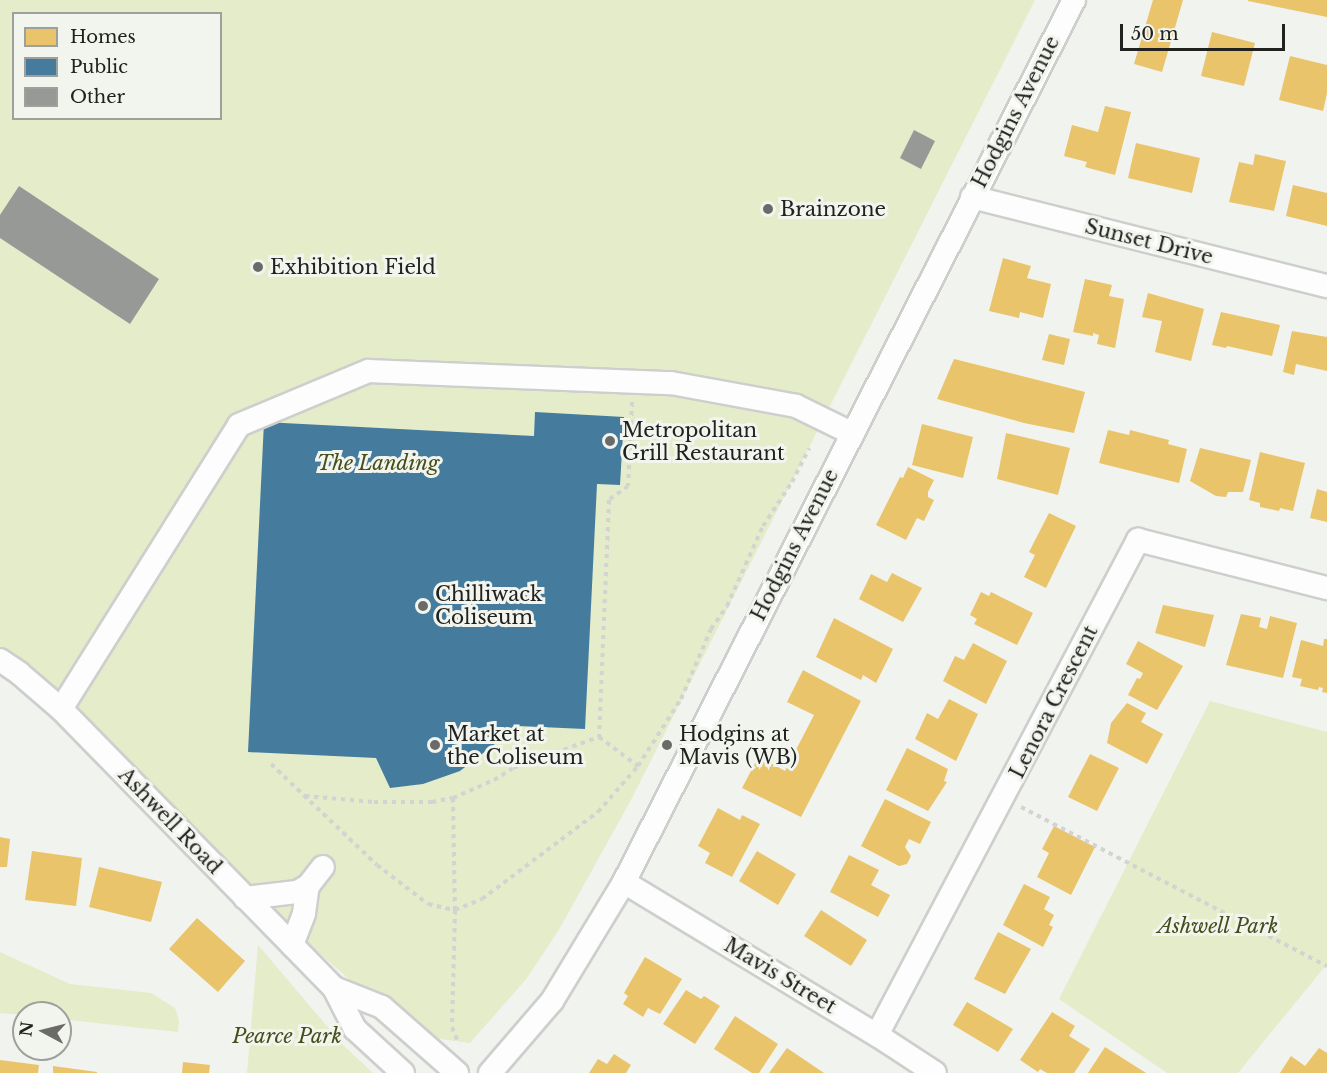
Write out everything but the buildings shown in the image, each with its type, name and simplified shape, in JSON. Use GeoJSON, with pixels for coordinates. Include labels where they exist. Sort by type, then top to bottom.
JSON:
{"type":"FeatureCollection","features":[{"type":"Feature","properties":{"kind":"street","name":"Hodgins Avenue"},"geometry":{"type":"LineString","coordinates":[[490,1073],[552,1001],[624,882],[851,433],[1074,0]]}},
{"type":"Feature","properties":{"kind":"street","name":"Sunset Drive"},"geometry":{"type":"LineString","coordinates":[[972,197],[1327,286]]}},
{"type":"Feature","properties":{"kind":"street"},"geometry":{"type":"LineString","coordinates":[[61,709],[239,425],[368,371],[671,383],[796,406],[851,433]]}},
{"type":"Feature","properties":{"kind":"street","name":"Lenora Crescent"},"geometry":{"type":"LineString","coordinates":[[877,1035],[1004,798],[1138,540],[1327,588]]}},
{"type":"Feature","properties":{"kind":"street","name":"Ashwell Road"},"geometry":{"type":"LineString","coordinates":[[0,660],[61,709],[334,988],[355,1029],[403,1073]]}},
{"type":"Feature","properties":{"kind":"street"},"geometry":{"type":"LineString","coordinates":[[245,898],[297,892],[308,886],[323,867]]}},
{"type":"Feature","properties":{"kind":"street","name":"Mavis Street"},"geometry":{"type":"LineString","coordinates":[[624,882],[877,1035],[935,1073]]}},
{"type":"Feature","properties":{"kind":"street"},"geometry":{"type":"LineString","coordinates":[[292,945],[304,913],[308,886]]}},
{"type":"Feature","properties":{"kind":"street","name":"Ashwell Road"},"geometry":{"type":"LineString","coordinates":[[334,988],[382,1007],[460,1064]]}},
{"type":"Feature","properties":{"kind":"path"},"geometry":{"type":"LineString","coordinates":[[599,737],[609,500],[627,486],[634,382]]}},
{"type":"Feature","properties":{"kind":"path"},"geometry":{"type":"LineString","coordinates":[[271,764],[377,865],[428,904],[455,910],[482,899],[560,843],[598,812],[638,766],[681,699],[711,629],[727,606],[763,526],[792,482],[809,448]]}},
{"type":"Feature","properties":{"kind":"path"},"geometry":{"type":"LineString","coordinates":[[599,737],[638,766]]}},
{"type":"Feature","properties":{"kind":"path"},"geometry":{"type":"LineString","coordinates":[[305,796],[374,802],[432,802],[453,798],[494,780],[513,768],[599,737]]}},
{"type":"Feature","properties":{"kind":"path"},"geometry":{"type":"LineString","coordinates":[[453,798],[455,910],[452,1027],[460,1064]]}},
{"type":"Feature","properties":{"kind":"path"},"geometry":{"type":"LineString","coordinates":[[1004,798],[1327,966]]}},
{"type":"Feature","properties":{"kind":"green space","name":"The Landing"},"geometry":{"type":"Polygon","coordinates":[[[0,0],[1035,0],[632,798],[560,928],[527,978],[470,1043],[426,1037],[357,986],[249,892],[0,654],[0,0]]]}},
{"type":"Feature","properties":{"kind":"green space","name":"Ashwell Park"},"geometry":{"type":"Polygon","coordinates":[[[1210,701],[1327,732],[1327,964],[1238,1073],[1167,1073],[1059,999],[1210,701]]]}},
{"type":"Feature","properties":{"kind":"green space","name":"Pearce Park"},"geometry":{"type":"Polygon","coordinates":[[[258,945],[343,1045],[373,1073],[247,1073],[258,945]]]}},
{"type":"Feature","properties":{"kind":"green space"},"geometry":{"type":"Polygon","coordinates":[[[0,952],[70,984],[151,993],[175,1008],[179,1020],[178,1032],[72,1020],[72,1001],[12,1001],[12,1014],[0,1013],[0,952]]]}},
{"type":"Feature","properties":{"kind":"place","name":"Brainzone"},"geometry":{"type":"Point","coordinates":[768,209]}},
{"type":"Feature","properties":{"kind":"place","name":"Exhibition Field"},"geometry":{"type":"Point","coordinates":[258,267]}},
{"type":"Feature","properties":{"kind":"place","name":"Metropolitan Grill Restaurant"},"geometry":{"type":"Point","coordinates":[610,441]}},
{"type":"Feature","properties":{"kind":"place","name":"Chilliwack Coliseum"},"geometry":{"type":"Point","coordinates":[423,606]}},
{"type":"Feature","properties":{"kind":"place","name":"Market at the Coliseum"},"geometry":{"type":"Point","coordinates":[435,745]}},
{"type":"Feature","properties":{"kind":"place","name":"Hodgins at Mavis (WB)"},"geometry":{"type":"Point","coordinates":[667,745]}}]}
